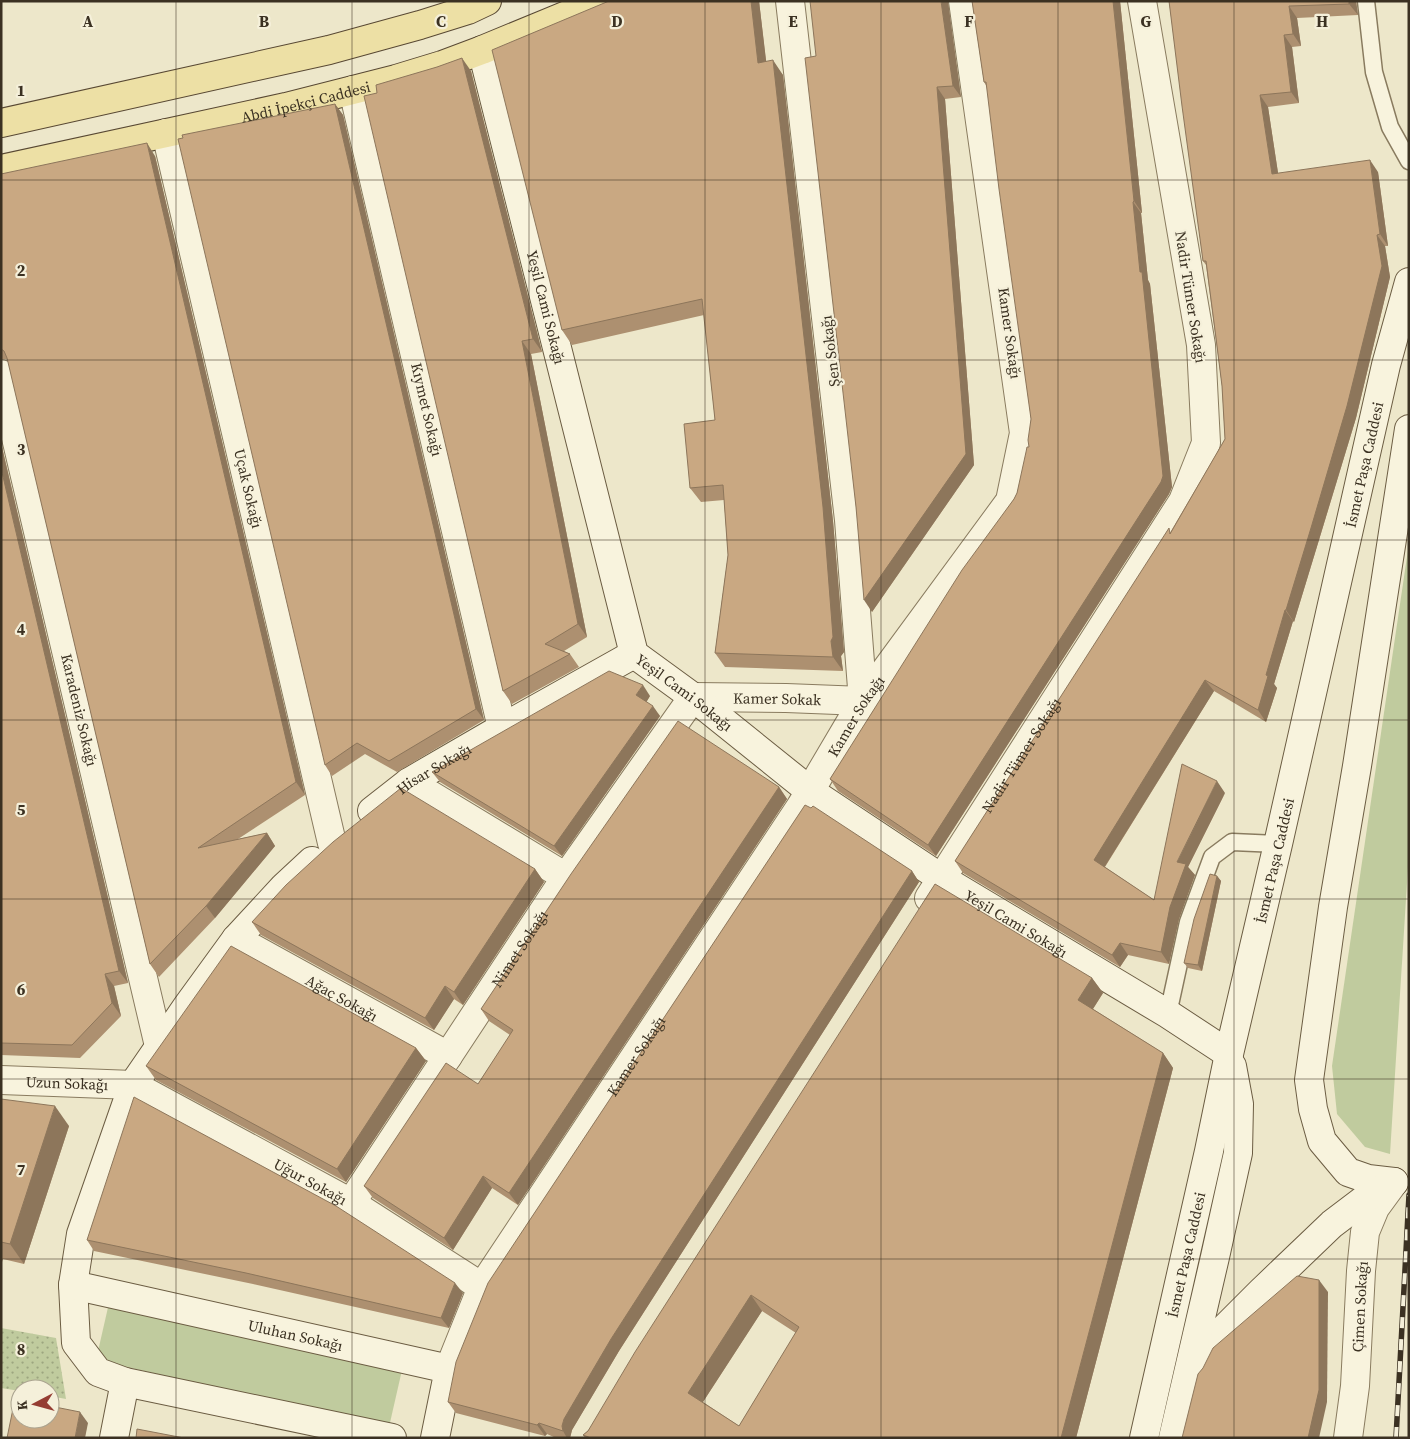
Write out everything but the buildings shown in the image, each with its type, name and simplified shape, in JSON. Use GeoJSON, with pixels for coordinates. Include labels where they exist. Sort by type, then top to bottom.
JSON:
{"type":"FeatureCollection","features":[{"type":"Feature","properties":{"kind":"main road","name":"Abdi İpekçi Caddesi"},"geometry":{"type":"LineString","coordinates":[[1,169],[286,107],[353,90],[442,65],[601,1]]}},
{"type":"Feature","properties":{"kind":"main road"},"geometry":{"type":"LineString","coordinates":[[1,123],[329,50],[420,25],[478,6],[482,50]]}},
{"type":"Feature","properties":{"kind":"street","name":"Şen Sokağı"},"geometry":{"type":"LineString","coordinates":[[790,1],[849,520],[863,701]]}},
{"type":"Feature","properties":{"kind":"street","name":"Kamer Sokağı"},"geometry":{"type":"LineString","coordinates":[[449,1369],[482,1287],[810,791],[863,701],[1010,501],[1024,433],[963,1]]}},
{"type":"Feature","properties":{"kind":"street","name":"Nadir Tümer Sokağı"},"geometry":{"type":"LineString","coordinates":[[918,915],[1183,502],[1206,443],[1201,345],[1142,1]]}},
{"type":"Feature","properties":{"kind":"street","name":"Yeşil Cami Sokağı"},"geometry":{"type":"LineString","coordinates":[[482,50],[634,654],[693,697],[810,791],[941,878],[1168,1014],[1229,1054]]}},
{"type":"Feature","properties":{"kind":"street","name":"Kıymet Sokağı"},"geometry":{"type":"LineString","coordinates":[[353,90],[502,728]]}},
{"type":"Feature","properties":{"kind":"street","name":"Uçak Sokağı"},"geometry":{"type":"LineString","coordinates":[[166,133],[332,844]]}},
{"type":"Feature","properties":{"kind":"street","name":"İsmet Paşa Caddesi"},"geometry":{"type":"LineString","coordinates":[[1144,1438],[1229,1054],[1386,365],[1409,282]]}},
{"type":"Feature","properties":{"kind":"street","name":"Karadeniz Sokağı"},"geometry":{"type":"LineString","coordinates":[[1,374],[159,1046]]}},
{"type":"Feature","properties":{"kind":"street"},"geometry":{"type":"LineString","coordinates":[[1394,1182],[1368,1178],[1348,1172],[1322,1141],[1313,1109],[1309,1080],[1333,907],[1358,766],[1409,429]]}},
{"type":"Feature","properties":{"kind":"street","name":"Hisar Sokağı"},"geometry":{"type":"LineString","coordinates":[[133,1085],[236,939],[284,887],[332,844],[409,782],[634,654]]}},
{"type":"Feature","properties":{"kind":"street","name":"Kamer Sokak"},"geometry":{"type":"LineString","coordinates":[[693,697],[863,701]]}},
{"type":"Feature","properties":{"kind":"street","name":"Nimet Sokağı"},"geometry":{"type":"LineString","coordinates":[[351,1203],[566,877],[693,697]]}},
{"type":"Feature","properties":{"kind":"street"},"geometry":{"type":"LineString","coordinates":[[409,782],[566,877]]}},
{"type":"Feature","properties":{"kind":"street","name":"Ağaç Sokağı"},"geometry":{"type":"LineString","coordinates":[[236,939],[448,1056]]}},
{"type":"Feature","properties":{"kind":"street"},"geometry":{"type":"LineString","coordinates":[[1175,1428],[1238,1154],[1240,1104],[1229,1054]]}},
{"type":"Feature","properties":{"kind":"street","name":"Uzun Sokağı"},"geometry":{"type":"LineString","coordinates":[[1,1080],[133,1085]]}},
{"type":"Feature","properties":{"kind":"street"},"geometry":{"type":"LineString","coordinates":[[133,1085],[81,1234],[73,1284],[76,1343],[98,1372],[125,1382],[353,1434],[392,1438]]}},
{"type":"Feature","properties":{"kind":"street","name":"Uğur Sokağı"},"geometry":{"type":"LineString","coordinates":[[133,1085],[351,1203],[482,1287]]}},
{"type":"Feature","properties":{"kind":"street"},"geometry":{"type":"LineString","coordinates":[[1175,1428],[1204,1358],[1220,1332],[1332,1224],[1364,1200],[1394,1182]]}},
{"type":"Feature","properties":{"kind":"street","name":"Çimen Sokağı"},"geometry":{"type":"LineString","coordinates":[[1348,1438],[1355,1386],[1361,1271],[1366,1232],[1375,1208],[1394,1182]]}},
{"type":"Feature","properties":{"kind":"street","name":"Uluhan Sokağı"},"geometry":{"type":"LineString","coordinates":[[73,1284],[449,1369]]}},
{"type":"Feature","properties":{"kind":"street"},"geometry":{"type":"LineString","coordinates":[[435,1438],[449,1369]]}},
{"type":"Feature","properties":{"kind":"street"},"geometry":{"type":"LineString","coordinates":[[114,1438],[125,1382]]}},
{"type":"Feature","properties":{"kind":"lane"},"geometry":{"type":"LineString","coordinates":[[1366,1],[1374,72],[1390,127],[1409,161]]}},
{"type":"Feature","properties":{"kind":"lane"},"geometry":{"type":"LineString","coordinates":[[1168,1014],[1188,922],[1212,857],[1232,842],[1278,844]]}},
{"type":"Feature","properties":{"kind":"green space"},"geometry":{"type":"Polygon","coordinates":[[[1409,543],[1409,851],[1390,1154],[1365,1147],[1337,1114],[1332,1066],[1409,543]]]}},
{"type":"Feature","properties":{"kind":"green space"},"geometry":{"type":"Polygon","coordinates":[[[109,1303],[402,1370],[389,1427],[96,1360],[109,1303]]]}},
{"type":"Feature","properties":{"kind":"green space"},"geometry":{"type":"Polygon","coordinates":[[[1,1328],[56,1338],[66,1399],[60,1398],[60,1379],[10,1379],[10,1389],[1,1388],[1,1328]]]}},
{"type":"Feature","properties":{"kind":"railway"},"geometry":{"type":"LineString","coordinates":[[1396,1438],[1409,1195]]}}]}
